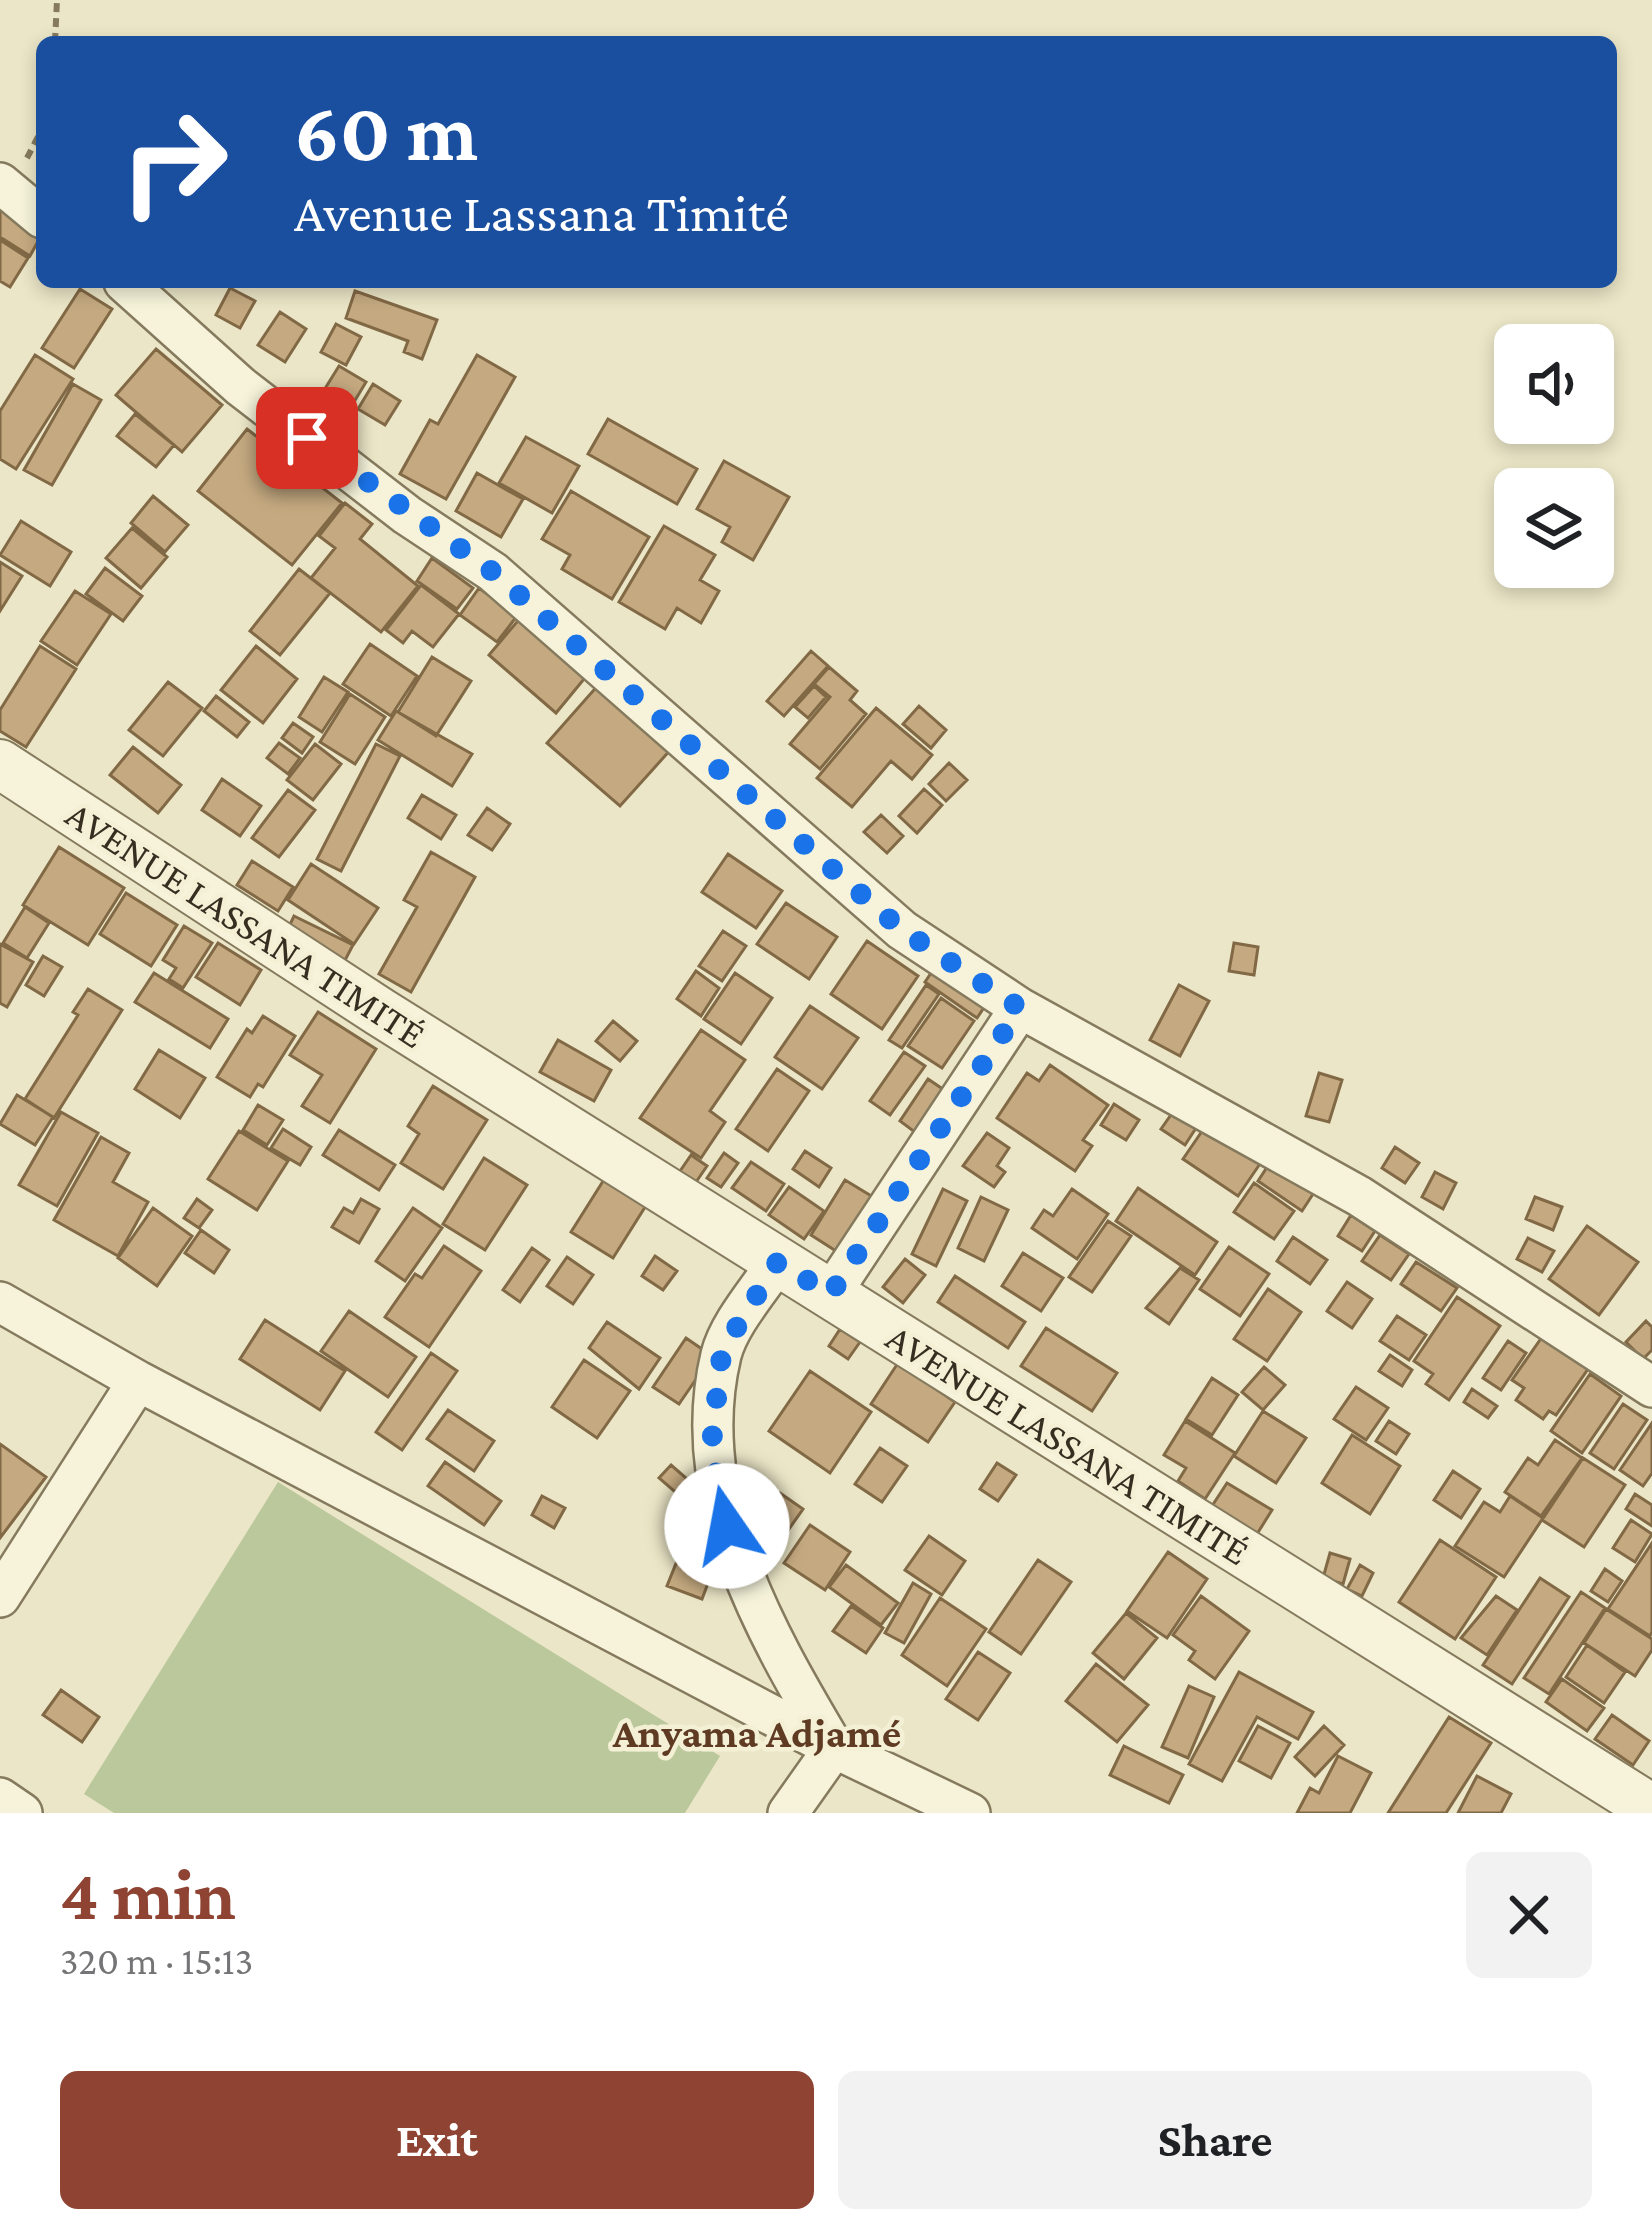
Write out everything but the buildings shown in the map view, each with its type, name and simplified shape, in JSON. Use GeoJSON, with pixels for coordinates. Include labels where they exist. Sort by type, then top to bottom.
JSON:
{"type":"FeatureCollection","features":[{"type":"Feature","properties":{"kind":"street"},"geometry":{"type":"LineString","coordinates":[[0,183],[36,213]]}},
{"type":"Feature","properties":{"kind":"street"},"geometry":{"type":"LineString","coordinates":[[131,288],[240,386],[407,515],[493,572],[902,930],[1020,1008],[1358,1196],[1652,1387]]}},
{"type":"Feature","properties":{"kind":"street","name":"AVENUE LASSANA TIMITÉ"},"geometry":{"type":"LineString","coordinates":[[0,764],[380,1012],[1652,1809]]}},
{"type":"Feature","properties":{"kind":"street"},"geometry":{"type":"LineString","coordinates":[[830,1295],[1020,1008]]}},
{"type":"Feature","properties":{"kind":"street"},"geometry":{"type":"LineString","coordinates":[[778,1261],[722,1351],[711,1448],[727,1526],[766,1633],[834,1748]]}},
{"type":"Feature","properties":{"kind":"street"},"geometry":{"type":"LineString","coordinates":[[0,1302],[139,1381],[834,1748],[970,1813]]}},
{"type":"Feature","properties":{"kind":"street"},"geometry":{"type":"LineString","coordinates":[[0,1597],[139,1381]]}},
{"type":"Feature","properties":{"kind":"street"},"geometry":{"type":"LineString","coordinates":[[788,1813],[834,1748]]}},
{"type":"Feature","properties":{"kind":"street"},"geometry":{"type":"LineString","coordinates":[[0,1798],[22,1813]]}},
{"type":"Feature","properties":{"kind":"path"},"geometry":{"type":"LineString","coordinates":[[55,36],[58,0]]}},
{"type":"Feature","properties":{"kind":"green space"},"geometry":{"type":"Polygon","coordinates":[[[278,1482],[720,1756],[685,1813],[114,1813],[84,1794],[278,1482]]]}},
{"type":"Feature","properties":{"kind":"district","name":"Anyama Adjamé"},"geometry":{"type":"Point","coordinates":[757,1732]}},
{"type":"Feature","properties":{"kind":"route"},"geometry":{"type":"LineString","coordinates":[[307,438],[407,515],[493,572],[902,930],[1020,1008],[830,1295],[778,1261],[722,1351],[711,1448],[727,1526]]}}]}
